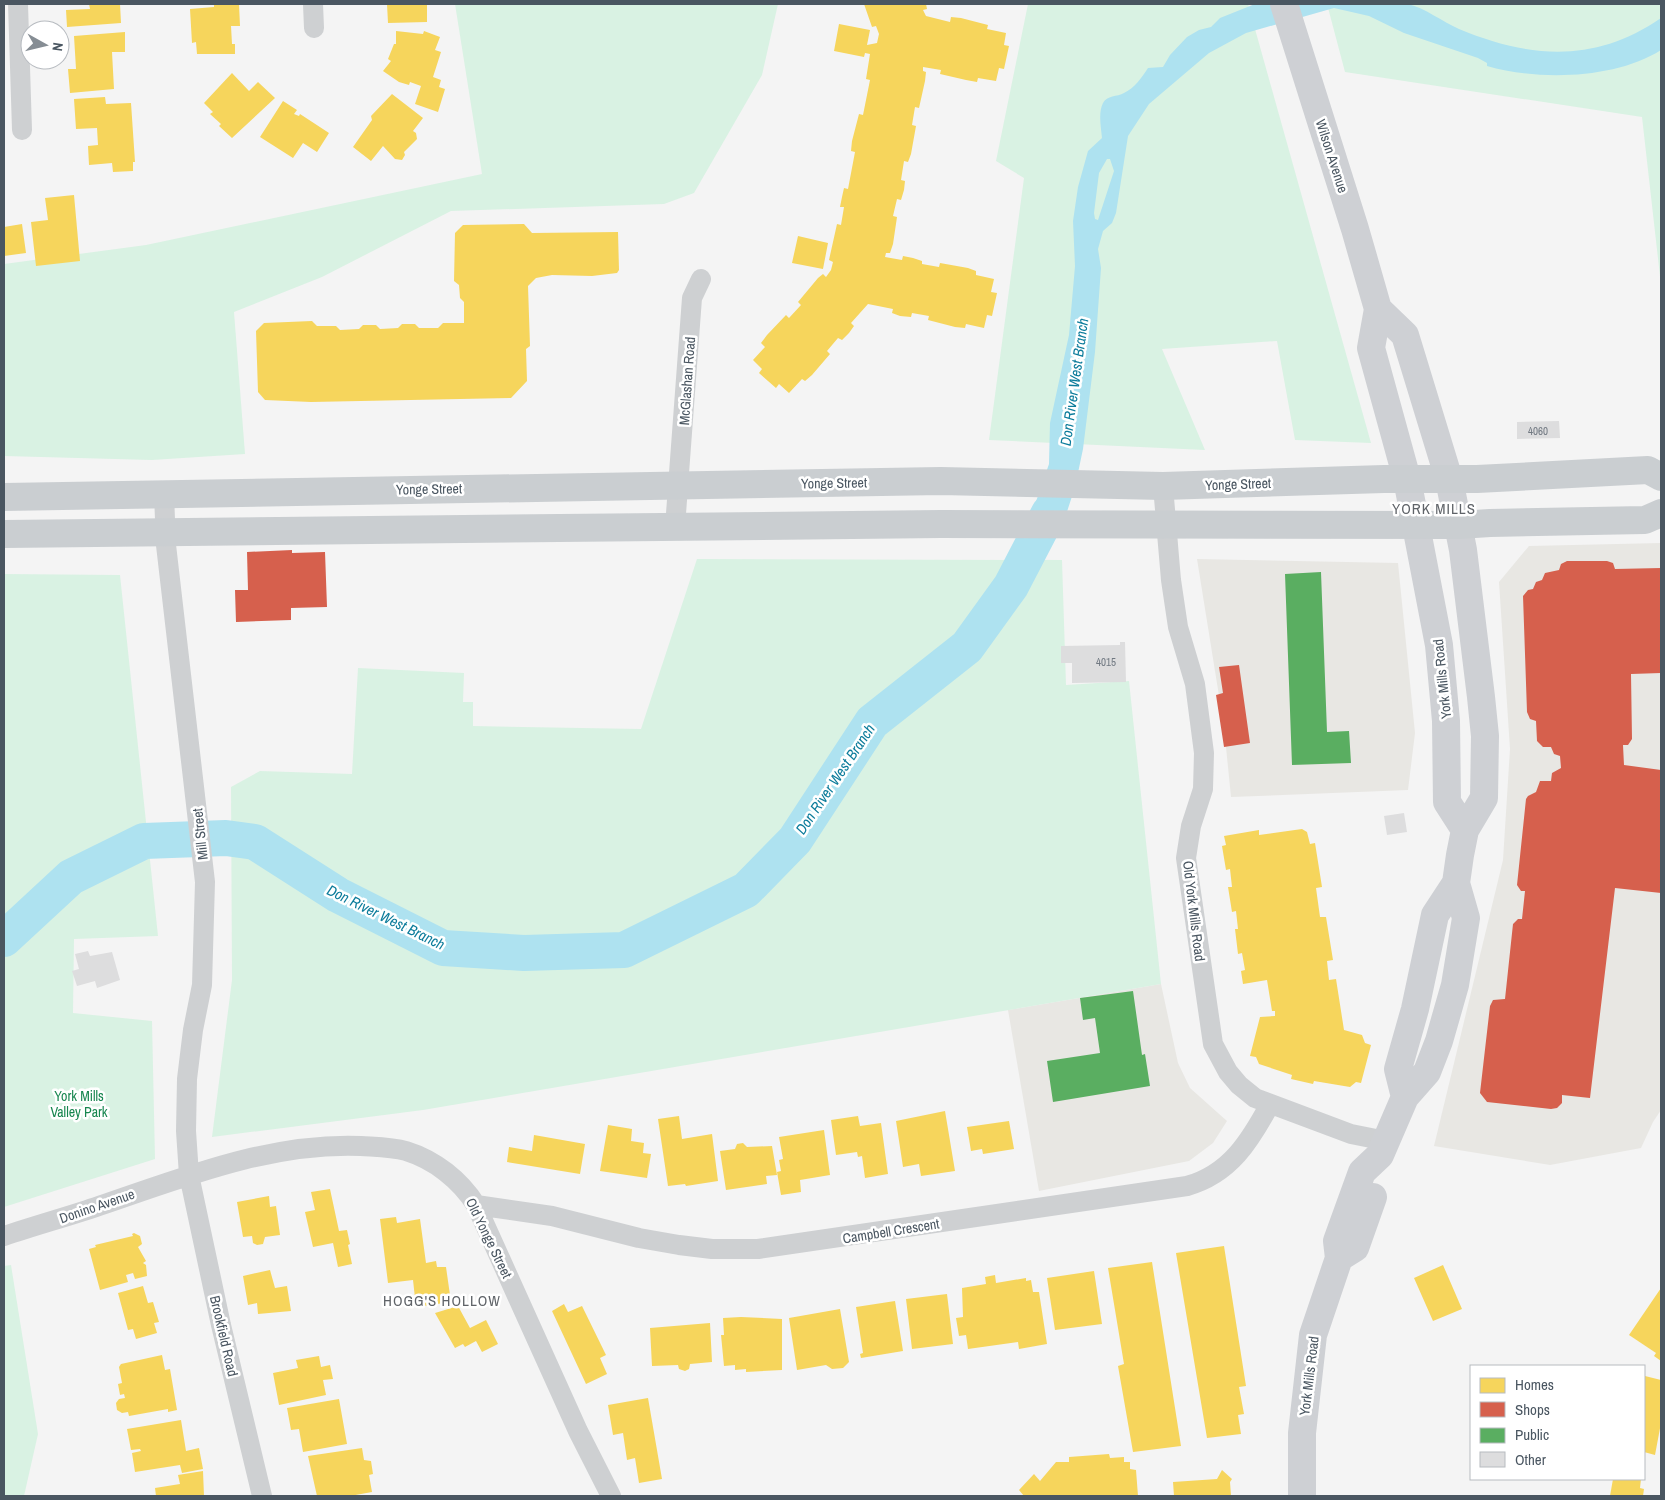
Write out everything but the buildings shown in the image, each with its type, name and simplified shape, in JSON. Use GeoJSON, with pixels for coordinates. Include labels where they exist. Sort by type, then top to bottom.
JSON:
{"type":"FeatureCollection","features":[{"type":"Feature","properties":{"kind":"main road","name":"Wilson Avenue"},"geometry":{"type":"LineString","coordinates":[[1284,4],[1355,229],[1378,309],[1372,348],[1407,479],[1417,526]]}},
{"type":"Feature","properties":{"kind":"main road"},"geometry":{"type":"LineString","coordinates":[[1378,309],[1405,334],[1450,479],[1458,525]]}},
{"type":"Feature","properties":{"kind":"main road","name":"Yonge Street"},"geometry":{"type":"LineString","coordinates":[[4,497],[941,481],[1162,486],[1450,479],[1648,470],[1661,477]]}},
{"type":"Feature","properties":{"kind":"main road"},"geometry":{"type":"LineString","coordinates":[[4,534],[165,530],[941,524],[1167,526],[1382,524],[1417,526],[1645,520],[1661,512]]}},
{"type":"Feature","properties":{"kind":"main road","name":"York Mills Road"},"geometry":{"type":"LineString","coordinates":[[1302,1496],[1302,1433],[1313,1335],[1339,1258],[1337,1241],[1362,1172],[1383,1148],[1405,1096],[1398,1069],[1415,1009],[1435,915],[1456,883],[1465,830],[1484,798],[1485,736],[1458,525]]}},
{"type":"Feature","properties":{"kind":"main road","name":"York Mills Road"},"geometry":{"type":"LineString","coordinates":[[1417,526],[1439,645],[1446,721],[1447,802],[1465,830]]}},
{"type":"Feature","properties":{"kind":"street"},"geometry":{"type":"LineString","coordinates":[[18,4],[22,130]]}},
{"type":"Feature","properties":{"kind":"street"},"geometry":{"type":"LineString","coordinates":[[313,4],[314,28]]}},
{"type":"Feature","properties":{"kind":"street","name":"McGlashan Road"},"geometry":{"type":"LineString","coordinates":[[676,527],[692,298],[701,279]]}},
{"type":"Feature","properties":{"kind":"street","name":"Old York Mills Road"},"geometry":{"type":"LineString","coordinates":[[1162,486],[1178,627],[1195,684],[1204,753],[1203,789],[1190,826],[1186,858],[1211,1036],[1216,1052],[1234,1079],[1248,1093],[1270,1104],[1383,1148]]}},
{"type":"Feature","properties":{"kind":"street","name":"Mill Street"},"geometry":{"type":"LineString","coordinates":[[164,494],[165,530],[205,882],[202,985],[193,1030],[187,1079],[186,1131],[189,1175]]}},
{"type":"Feature","properties":{"kind":"street","name":"Campbell Crescent"},"geometry":{"type":"LineString","coordinates":[[476,1206],[552,1216],[639,1238],[712,1249],[758,1249],[1187,1186],[1202,1182],[1231,1163],[1253,1135],[1270,1104]]}},
{"type":"Feature","properties":{"kind":"street","name":"Old Yonge Street"},"geometry":{"type":"LineString","coordinates":[[189,1175],[297,1148],[350,1146],[386,1148],[404,1151],[435,1164],[453,1178],[476,1206],[610,1496]]}},
{"type":"Feature","properties":{"kind":"street","name":"Donino Avenue"},"geometry":{"type":"LineString","coordinates":[[4,1236],[189,1175]]}},
{"type":"Feature","properties":{"kind":"street","name":"Brookfield Road"},"geometry":{"type":"LineString","coordinates":[[189,1175],[212,1287],[262,1496]]}},
{"type":"Feature","properties":{"kind":"shaded area"},"geometry":{"type":"Polygon","coordinates":[[[1661,543],[1661,1110],[1641,1148],[1550,1165],[1434,1146],[1503,860],[1510,749],[1499,582],[1529,546],[1661,543]]]}},
{"type":"Feature","properties":{"kind":"shaded area"},"geometry":{"type":"Polygon","coordinates":[[[1197,559],[1398,563],[1415,733],[1408,790],[1231,797],[1224,727],[1197,559]]]}},
{"type":"Feature","properties":{"kind":"shaded area"},"geometry":{"type":"Polygon","coordinates":[[[1161,984],[1178,1063],[1190,1088],[1227,1121],[1213,1143],[1189,1161],[1039,1191],[1008,1010],[1161,984]]]}},
{"type":"Feature","properties":{"kind":"green space"},"geometry":{"type":"Polygon","coordinates":[[[455,4],[778,4],[762,75],[694,193],[664,204],[451,211],[322,277],[234,312],[245,454],[152,460],[4,456],[4,264],[146,245],[482,174],[455,4]]]}},
{"type":"Feature","properties":{"kind":"green space"},"geometry":{"type":"Polygon","coordinates":[[[1028,4],[1248,4],[1371,443],[1295,440],[1277,341],[1162,349],[1205,450],[989,440],[1024,178],[996,161],[1028,4]]]}},
{"type":"Feature","properties":{"kind":"green space"},"geometry":{"type":"Polygon","coordinates":[[[1327,4],[1661,4],[1661,285],[1642,117],[1345,72],[1327,4]]]}},
{"type":"Feature","properties":{"kind":"green space"},"geometry":{"type":"Polygon","coordinates":[[[697,559],[1062,560],[1066,685],[1129,681],[1161,984],[423,1110],[212,1137],[232,980],[231,787],[260,771],[352,774],[358,668],[464,673],[463,702],[473,702],[473,726],[641,729],[697,559]]]}},
{"type":"Feature","properties":{"kind":"green space","name":"York Mills Valley Park"},"geometry":{"type":"Polygon","coordinates":[[[4,574],[120,575],[158,936],[74,939],[73,1013],[152,1021],[155,1159],[4,1207],[4,574]]]}},
{"type":"Feature","properties":{"kind":"green space"},"geometry":{"type":"Polygon","coordinates":[[[11,1265],[38,1434],[24,1496],[4,1496],[4,1266],[11,1265]]]}},
{"type":"Feature","properties":{"kind":"water"},"geometry":{"type":"Polygon","coordinates":[[[1403,3],[1421,9],[1459,29],[1486,39],[1537,51],[1563,52],[1588,49],[1612,43],[1637,33],[1661,18],[1661,50],[1643,60],[1600,72],[1553,75],[1529,74],[1487,66],[1487,63],[1478,58],[1404,33],[1369,16],[1334,8],[1246,33],[1209,53],[1149,104],[1128,136],[1116,213],[1112,223],[1103,231],[1098,249],[1101,268],[1095,352],[1083,449],[1075,487],[1064,521],[1026,556],[1031,516],[1049,464],[1050,423],[1069,335],[1075,266],[1073,221],[1078,187],[1088,151],[1102,138],[1101,107],[1105,100],[1132,88],[1148,68],[1163,67],[1170,55],[1187,37],[1199,30],[1211,27],[1220,18],[1255,4],[1403,3]],[[1107,159],[1099,173],[1094,213],[1095,219],[1098,220],[1114,171],[1110,159],[1107,159]]]}},
{"type":"Feature","properties":{"kind":"waterway","name":"Don River West Branch"},"geometry":{"type":"LineString","coordinates":[[4,939],[71,877],[144,841],[226,838],[255,842],[338,895],[443,948],[524,953],[624,950],[746,890],[795,840],[872,722],[967,647],[1011,586],[1049,513]]}},
{"type":"Feature","properties":{"kind":"district","name":"YORK MILLS"},"geometry":{"type":"Point","coordinates":[1434,508]}},
{"type":"Feature","properties":{"kind":"district","name":"HOGG'S HOLLOW"},"geometry":{"type":"Point","coordinates":[442,1300]}}]}
